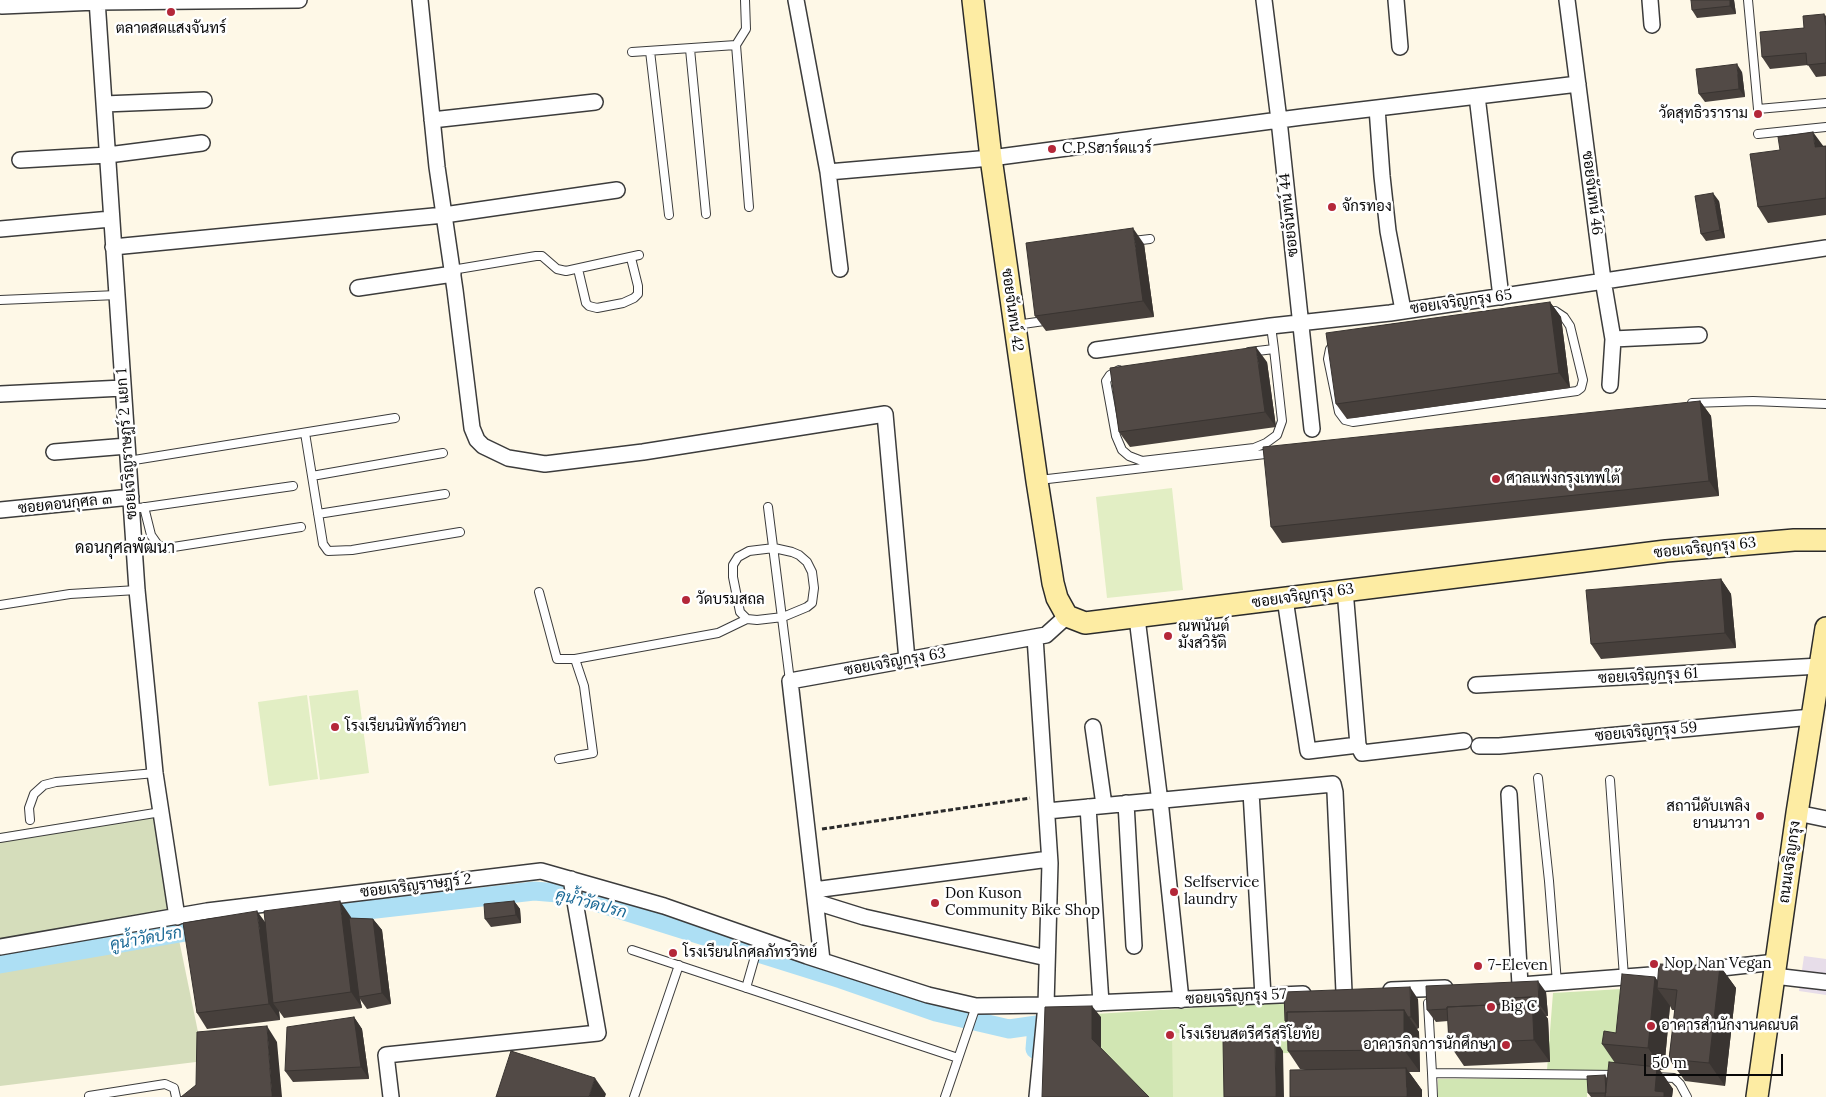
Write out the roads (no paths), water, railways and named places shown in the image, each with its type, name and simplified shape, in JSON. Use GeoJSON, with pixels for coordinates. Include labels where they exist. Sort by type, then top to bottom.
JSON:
{"type":"FeatureCollection","features":[{"type":"Feature","properties":{"kind":"street"},"geometry":{"type":"LineString","coordinates":[[2,6],[97,1],[299,0]]}},
{"type":"Feature","properties":{"kind":"street"},"geometry":{"type":"LineString","coordinates":[[420,0],[444,215],[472,428],[476,440],[483,446],[508,458],[545,464],[643,452],[885,414],[907,660]]}},
{"type":"Feature","properties":{"kind":"street"},"geometry":{"type":"LineString","coordinates":[[796,0],[828,172],[840,269]]}},
{"type":"Feature","properties":{"kind":"street","name":"ซอยจันทน์ 42"},"geometry":{"type":"LineString","coordinates":[[973,0],[991,158],[1037,480],[1053,583],[1057,598],[1067,616]]}},
{"type":"Feature","properties":{"kind":"street","name":"ซอยจันทน์ 44"},"geometry":{"type":"LineString","coordinates":[[1264,0],[1280,120],[1312,429]]}},
{"type":"Feature","properties":{"kind":"street"},"geometry":{"type":"LineString","coordinates":[[1396,0],[1400,47]]}},
{"type":"Feature","properties":{"kind":"street","name":"ซอยจันทน์ 46"},"geometry":{"type":"LineString","coordinates":[[1567,0],[1603,280],[1613,339],[1610,385]]}},
{"type":"Feature","properties":{"kind":"street"},"geometry":{"type":"LineString","coordinates":[[1650,0],[1652,25]]}},
{"type":"Feature","properties":{"kind":"street","name":"ซอยเจริญราษฎร์ 2 แยก 1"},"geometry":{"type":"LineString","coordinates":[[97,1],[123,388],[128,454],[135,505],[137,590],[155,773],[177,916]]}},
{"type":"Feature","properties":{"kind":"street"},"geometry":{"type":"LineString","coordinates":[[828,172],[991,158],[1280,120],[1578,84]]}},
{"type":"Feature","properties":{"kind":"street"},"geometry":{"type":"LineString","coordinates":[[1477,96],[1501,297]]}},
{"type":"Feature","properties":{"kind":"street"},"geometry":{"type":"LineString","coordinates":[[104,104],[204,100]]}},
{"type":"Feature","properties":{"kind":"street"},"geometry":{"type":"LineString","coordinates":[[432,120],[595,102]]}},
{"type":"Feature","properties":{"kind":"street"},"geometry":{"type":"LineString","coordinates":[[1377,108],[1396,312]]}},
{"type":"Feature","properties":{"kind":"street"},"geometry":{"type":"LineString","coordinates":[[20,160],[108,155],[202,143]]}},
{"type":"Feature","properties":{"kind":"street"},"geometry":{"type":"LineString","coordinates":[[114,247],[444,215],[617,190]]}},
{"type":"Feature","properties":{"kind":"street"},"geometry":{"type":"LineString","coordinates":[[0,229],[112,219]]}},
{"type":"Feature","properties":{"kind":"street","name":"ซอยเจริญกรุง 65"},"geometry":{"type":"LineString","coordinates":[[1096,350],[1271,326],[1396,312],[1826,248]]}},
{"type":"Feature","properties":{"kind":"street"},"geometry":{"type":"LineString","coordinates":[[358,288],[453,272]]}},
{"type":"Feature","properties":{"kind":"street"},"geometry":{"type":"LineString","coordinates":[[1613,339],[1699,335]]}},
{"type":"Feature","properties":{"kind":"street"},"geometry":{"type":"LineString","coordinates":[[0,394],[123,388]]}},
{"type":"Feature","properties":{"kind":"street"},"geometry":{"type":"LineString","coordinates":[[54,452],[128,454]]}},
{"type":"Feature","properties":{"kind":"street","name":"ซอยดอนกุศล ๓"},"geometry":{"type":"LineString","coordinates":[[0,510],[135,505]]}},
{"type":"Feature","properties":{"kind":"street","name":"ซอยเจริญกรุง 63"},"geometry":{"type":"LineString","coordinates":[[790,681],[1046,635],[1067,616],[1086,623],[1137,618],[1345,590],[1666,552],[1794,540],[1826,540]]}},
{"type":"Feature","properties":{"kind":"street"},"geometry":{"type":"LineString","coordinates":[[1345,590],[1358,746],[1362,753],[1464,741]]}},
{"type":"Feature","properties":{"kind":"street"},"geometry":{"type":"LineString","coordinates":[[1285,599],[1308,752],[1358,746]]}},
{"type":"Feature","properties":{"kind":"street"},"geometry":{"type":"LineString","coordinates":[[1137,618],[1159,797],[1180,1000]]}},
{"type":"Feature","properties":{"kind":"street"},"geometry":{"type":"LineString","coordinates":[[1035,637],[1049,859],[1046,1005],[1038,1097]]}},
{"type":"Feature","properties":{"kind":"street","name":"ถนนเจริญกรุง"},"geometry":{"type":"LineString","coordinates":[[1757,1097],[1797,813],[1825,639]]}},
{"type":"Feature","properties":{"kind":"street","name":"ซอยเจริญกรุง 61"},"geometry":{"type":"LineString","coordinates":[[1476,685],[1820,666]]}},
{"type":"Feature","properties":{"kind":"street"},"geometry":{"type":"LineString","coordinates":[[790,681],[822,960]]}},
{"type":"Feature","properties":{"kind":"street","name":"ซอยเจริญกรุง 59"},"geometry":{"type":"LineString","coordinates":[[1479,746],[1499,746],[1812,717]]}},
{"type":"Feature","properties":{"kind":"street"},"geometry":{"type":"LineString","coordinates":[[1093,726],[1104,805]]}},
{"type":"Feature","properties":{"kind":"street"},"geometry":{"type":"LineString","coordinates":[[1046,811],[1126,803],[1159,797],[1251,792],[1333,784],[1335,792],[1344,992]]}},
{"type":"Feature","properties":{"kind":"street"},"geometry":{"type":"LineString","coordinates":[[1251,792],[1264,996]]}},
{"type":"Feature","properties":{"kind":"street"},"geometry":{"type":"LineString","coordinates":[[1509,794],[1520,985]]}},
{"type":"Feature","properties":{"kind":"street"},"geometry":{"type":"LineString","coordinates":[[1126,803],[1134,946]]}},
{"type":"Feature","properties":{"kind":"street"},"geometry":{"type":"LineString","coordinates":[[1088,807],[1101,1003]]}},
{"type":"Feature","properties":{"kind":"street"},"geometry":{"type":"LineString","coordinates":[[1797,813],[1826,819]]}},
{"type":"Feature","properties":{"kind":"street"},"geometry":{"type":"LineString","coordinates":[[815,896],[1049,859]]}},
{"type":"Feature","properties":{"kind":"street","name":"ซอยเจริญราษฎร์ 2"},"geometry":{"type":"LineString","coordinates":[[0,947],[207,911],[542,870],[571,883],[664,906],[759,943],[822,960]]}},
{"type":"Feature","properties":{"kind":"street"},"geometry":{"type":"LineString","coordinates":[[391,1097],[386,1055],[598,1033],[571,883]]}},
{"type":"Feature","properties":{"kind":"street"},"geometry":{"type":"LineString","coordinates":[[815,896],[864,917],[1047,958]]}},
{"type":"Feature","properties":{"kind":"street","name":"ซอยเจริญกรุง 57"},"geometry":{"type":"LineString","coordinates":[[822,960],[975,1009],[1362,991]]}},
{"type":"Feature","properties":{"kind":"street"},"geometry":{"type":"LineString","coordinates":[[1501,986],[1775,969],[1826,982]]}},
{"type":"Feature","properties":{"kind":"street"},"geometry":{"type":"LineString","coordinates":[[1381,991],[1464,988]]}},
{"type":"Feature","properties":{"kind":"lane"},"geometry":{"type":"LineString","coordinates":[[745,0],[746,29],[736,45],[749,207]]}},
{"type":"Feature","properties":{"kind":"lane"},"geometry":{"type":"LineString","coordinates":[[1758,0],[1749,0],[1758,109],[1826,103]]}},
{"type":"Feature","properties":{"kind":"lane"},"geometry":{"type":"LineString","coordinates":[[632,52],[736,45]]}},
{"type":"Feature","properties":{"kind":"lane"},"geometry":{"type":"LineString","coordinates":[[690,49],[706,214]]}},
{"type":"Feature","properties":{"kind":"lane"},"geometry":{"type":"LineString","coordinates":[[650,51],[669,215]]}},
{"type":"Feature","properties":{"kind":"lane"},"geometry":{"type":"LineString","coordinates":[[1758,134],[1826,127]]}},
{"type":"Feature","properties":{"kind":"lane"},"geometry":{"type":"LineString","coordinates":[[1121,242],[1150,239]]}},
{"type":"Feature","properties":{"kind":"lane"},"geometry":{"type":"LineString","coordinates":[[453,272],[536,256],[542,256],[557,269],[566,271],[639,255]]}},
{"type":"Feature","properties":{"kind":"lane"},"geometry":{"type":"LineString","coordinates":[[578,269],[586,303],[589,306],[596,308],[624,303],[638,294],[638,286],[630,258]]}},
{"type":"Feature","properties":{"kind":"lane"},"geometry":{"type":"LineString","coordinates":[[0,300],[117,295]]}},
{"type":"Feature","properties":{"kind":"lane"},"geometry":{"type":"LineString","coordinates":[[1391,329],[1396,312]]}},
{"type":"Feature","properties":{"kind":"lane"},"geometry":{"type":"LineString","coordinates":[[1555,312],[1564,317],[1570,326],[1583,384],[1577,391],[1353,422],[1345,420],[1337,406],[1328,359],[1330,349],[1348,337],[1391,329],[1555,312]]}},
{"type":"Feature","properties":{"kind":"lane"},"geometry":{"type":"LineString","coordinates":[[1014,326],[1043,321],[1040,313]]}},
{"type":"Feature","properties":{"kind":"lane"},"geometry":{"type":"LineString","coordinates":[[1130,368],[1121,369],[1110,375],[1106,381],[1116,436],[1122,450],[1129,456],[1142,461],[1254,448],[1278,435],[1282,421],[1271,326]]}},
{"type":"Feature","properties":{"kind":"lane"},"geometry":{"type":"LineString","coordinates":[[1245,353],[1274,349]]}},
{"type":"Feature","properties":{"kind":"lane"},"geometry":{"type":"LineString","coordinates":[[1680,404],[1753,401],[1826,404]]}},
{"type":"Feature","properties":{"kind":"lane"},"geometry":{"type":"LineString","coordinates":[[128,454],[305,432],[395,418]]}},
{"type":"Feature","properties":{"kind":"lane"},"geometry":{"type":"LineString","coordinates":[[305,432],[323,544],[328,551],[352,550],[460,532]]}},
{"type":"Feature","properties":{"kind":"lane"},"geometry":{"type":"LineString","coordinates":[[1037,480],[1278,452]]}},
{"type":"Feature","properties":{"kind":"lane"},"geometry":{"type":"LineString","coordinates":[[312,476],[443,453]]}},
{"type":"Feature","properties":{"kind":"lane"},"geometry":{"type":"LineString","coordinates":[[293,486],[135,505],[151,536],[158,545],[167,548],[301,526]]}},
{"type":"Feature","properties":{"kind":"lane"},"geometry":{"type":"LineString","coordinates":[[318,514],[445,494]]}},
{"type":"Feature","properties":{"kind":"lane"},"geometry":{"type":"LineString","coordinates":[[768,507],[790,681]]}},
{"type":"Feature","properties":{"kind":"lane"},"geometry":{"type":"LineString","coordinates":[[539,592],[557,659],[575,659],[718,633],[747,619],[757,620],[782,617],[806,607],[812,603],[814,588],[812,572],[807,562],[800,555],[774,548],[749,551],[738,557],[733,565],[733,577],[740,612],[747,619]]}},
{"type":"Feature","properties":{"kind":"lane"},"geometry":{"type":"LineString","coordinates":[[0,605],[70,594],[137,590]]}},
{"type":"Feature","properties":{"kind":"lane"},"geometry":{"type":"LineString","coordinates":[[559,759],[593,753],[584,686],[575,659]]}},
{"type":"Feature","properties":{"kind":"lane"},"geometry":{"type":"LineString","coordinates":[[30,820],[28,808],[34,794],[44,785],[56,782],[155,773]]}},
{"type":"Feature","properties":{"kind":"lane"},"geometry":{"type":"LineString","coordinates":[[1538,778],[1557,983]]}},
{"type":"Feature","properties":{"kind":"lane"},"geometry":{"type":"LineString","coordinates":[[1610,780],[1624,977]]}},
{"type":"Feature","properties":{"kind":"lane"},"geometry":{"type":"LineString","coordinates":[[0,838],[161,812]]}},
{"type":"Feature","properties":{"kind":"lane"},"geometry":{"type":"LineString","coordinates":[[746,988],[759,943]]}},
{"type":"Feature","properties":{"kind":"lane"},"geometry":{"type":"LineString","coordinates":[[632,950],[958,1058]]}},
{"type":"Feature","properties":{"kind":"lane"},"geometry":{"type":"LineString","coordinates":[[634,1097],[679,965]]}},
{"type":"Feature","properties":{"kind":"lane"},"geometry":{"type":"LineString","coordinates":[[1427,989],[1433,1097]]}},
{"type":"Feature","properties":{"kind":"lane"},"geometry":{"type":"LineString","coordinates":[[945,1097],[975,1009]]}},
{"type":"Feature","properties":{"kind":"lane"},"geometry":{"type":"LineString","coordinates":[[1432,1072],[1616,1079],[1626,1076]]}},
{"type":"Feature","properties":{"kind":"lane"},"geometry":{"type":"LineString","coordinates":[[1646,1076],[1674,1078],[1680,1084],[1687,1097]]}},
{"type":"Feature","properties":{"kind":"lane"},"geometry":{"type":"LineString","coordinates":[[88,1096],[165,1084],[174,1088],[176,1097]]}},
{"type":"Feature","properties":{"kind":"waterway","name":"คูน้ำวัดปรก"},"geometry":{"type":"LineString","coordinates":[[323,915],[534,891],[570,894],[841,979],[936,1012],[1009,1029],[1037,1025],[1035,1049]]}},
{"type":"Feature","properties":{"kind":"waterway","name":"คูน้ำวัดปรก"},"geometry":{"type":"LineString","coordinates":[[0,964],[209,928]]}},
{"type":"Feature","properties":{"kind":"place","name":"ตลาดสดแสงจันทร์"},"geometry":{"type":"Point","coordinates":[171,12]}},
{"type":"Feature","properties":{"kind":"place","name":"วัดสุทธิวราราม"},"geometry":{"type":"Point","coordinates":[1758,114]}},
{"type":"Feature","properties":{"kind":"place","name":"C.P.Sฮาร์ดแวร์"},"geometry":{"type":"Point","coordinates":[1052,149]}},
{"type":"Feature","properties":{"kind":"place","name":"จักรทอง"},"geometry":{"type":"Point","coordinates":[1332,207]}},
{"type":"Feature","properties":{"kind":"place","name":"ศาลแพ่งกรุงเทพใต้"},"geometry":{"type":"Point","coordinates":[1496,479]}},
{"type":"Feature","properties":{"kind":"place","name":"วัดบรมสถล"},"geometry":{"type":"Point","coordinates":[686,600]}},
{"type":"Feature","properties":{"kind":"place","name":"ณพนันต์ มังสวิรัติ"},"geometry":{"type":"Point","coordinates":[1168,636]}},
{"type":"Feature","properties":{"kind":"place","name":"โรงเรียนนิพัทธ์วิทยา"},"geometry":{"type":"Point","coordinates":[335,727]}},
{"type":"Feature","properties":{"kind":"place","name":"สถานีดับเพลิง ยานนาวา"},"geometry":{"type":"Point","coordinates":[1760,816]}},
{"type":"Feature","properties":{"kind":"place","name":"Selfservice laundry"},"geometry":{"type":"Point","coordinates":[1174,892]}},
{"type":"Feature","properties":{"kind":"place","name":"Don Kuson Community Bike Shop"},"geometry":{"type":"Point","coordinates":[935,903]}},
{"type":"Feature","properties":{"kind":"place","name":"โรงเรียนโกศลภัทรวิทย์"},"geometry":{"type":"Point","coordinates":[673,953]}},
{"type":"Feature","properties":{"kind":"place","name":"Nop Nan Vegan"},"geometry":{"type":"Point","coordinates":[1654,964]}},
{"type":"Feature","properties":{"kind":"place","name":"7-Eleven"},"geometry":{"type":"Point","coordinates":[1478,966]}},
{"type":"Feature","properties":{"kind":"place","name":"Big C"},"geometry":{"type":"Point","coordinates":[1491,1007]}},
{"type":"Feature","properties":{"kind":"place","name":"อาคารสำนักงานคณบดี"},"geometry":{"type":"Point","coordinates":[1651,1026]}},
{"type":"Feature","properties":{"kind":"place","name":"โรงเรียนสตรีศรีสุริโยทัย"},"geometry":{"type":"Point","coordinates":[1170,1035]}},
{"type":"Feature","properties":{"kind":"place","name":"อาคารกิจการนักศึกษา"},"geometry":{"type":"Point","coordinates":[1506,1045]}},
{"type":"Feature","properties":{"kind":"district","name":"ดอนกุศลพัฒนา"},"geometry":{"type":"Point","coordinates":[125,548]}}]}
